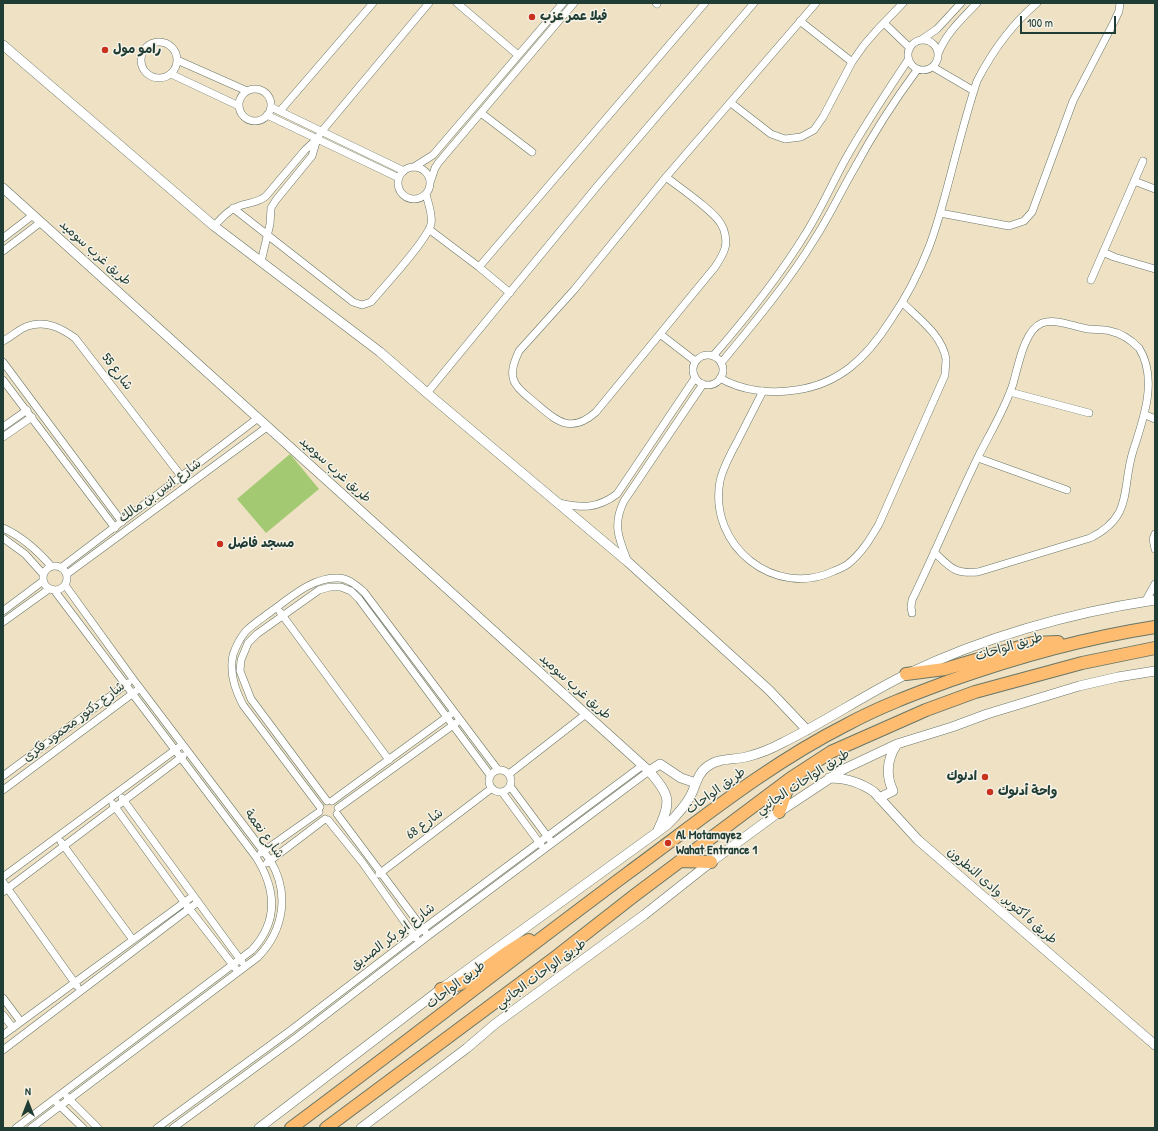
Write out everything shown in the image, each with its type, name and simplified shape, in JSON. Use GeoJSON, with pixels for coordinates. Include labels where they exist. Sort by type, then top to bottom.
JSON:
{"type":"FeatureCollection","features":[{"type":"Feature","properties":{"kind":"highway","name":"طريق الواحات"},"geometry":{"type":"LineString","coordinates":[[291,1128],[542,937],[737,792],[820,738],[872,711],[925,689],[972,672],[1071,643],[1155,627]]}},
{"type":"Feature","properties":{"kind":"highway"},"geometry":{"type":"LineString","coordinates":[[906,674],[951,667],[1033,643],[1071,643]]}},
{"type":"Feature","properties":{"kind":"highway"},"geometry":{"type":"LineString","coordinates":[[326,1128],[557,956],[791,778],[831,752],[951,701],[996,686],[1082,663],[1155,648]]}},
{"type":"Feature","properties":{"kind":"highway"},"geometry":{"type":"LineString","coordinates":[[779,812],[791,778]]}},
{"type":"Feature","properties":{"kind":"highway"},"geometry":{"type":"LineString","coordinates":[[680,861],[711,862]]}},
{"type":"Feature","properties":{"kind":"highway"},"geometry":{"type":"LineString","coordinates":[[441,989],[455,987],[467,981],[520,944],[542,937]]}},
{"type":"Feature","properties":{"kind":"street"},"geometry":{"type":"LineString","coordinates":[[280,111],[373,3]]}},
{"type":"Feature","properties":{"kind":"street"},"geometry":{"type":"LineString","coordinates":[[214,226],[234,208],[261,201],[266,196],[305,150],[317,139],[429,3]]}},
{"type":"Feature","properties":{"kind":"street"},"geometry":{"type":"LineString","coordinates":[[457,3],[518,55]]}},
{"type":"Feature","properties":{"kind":"street"},"geometry":{"type":"LineString","coordinates":[[426,194],[419,199],[410,199],[406,197],[398,187],[399,178],[404,171],[414,167],[432,155],[563,3]]}},
{"type":"Feature","properties":{"kind":"street"},"geometry":{"type":"LineString","coordinates":[[234,208],[353,302],[362,305],[371,302],[430,230],[432,224],[431,214],[426,194],[439,162],[574,3]]}},
{"type":"Feature","properties":{"kind":"street"},"geometry":{"type":"LineString","coordinates":[[479,267],[705,3]]}},
{"type":"Feature","properties":{"kind":"street"},"geometry":{"type":"LineString","coordinates":[[427,393],[595,190],[754,3]]}},
{"type":"Feature","properties":{"kind":"street"},"geometry":{"type":"LineString","coordinates":[[666,177],[714,215],[722,224],[726,235],[725,247],[721,257],[715,267],[596,412],[588,419],[578,423],[566,424],[556,420],[519,389],[514,380],[513,371],[515,360],[519,351],[574,290],[666,177],[816,3]]}},
{"type":"Feature","properties":{"kind":"street"},"geometry":{"type":"LineString","coordinates":[[731,103],[771,134],[786,139],[801,137],[814,130],[823,117],[852,62],[864,45],[903,3]]}},
{"type":"Feature","properties":{"kind":"street"},"geometry":{"type":"LineString","coordinates":[[713,356],[758,302],[786,265],[826,198],[864,127],[908,60],[910,48],[913,44],[938,29],[961,3]]}},
{"type":"Feature","properties":{"kind":"street"},"geometry":{"type":"LineString","coordinates":[[908,60],[917,70],[926,70],[933,66],[938,58],[941,46],[953,28],[977,3]]}},
{"type":"Feature","properties":{"kind":"street"},"geometry":{"type":"LineString","coordinates":[[720,378],[742,388],[763,391],[785,392],[806,389],[828,381],[849,369],[867,353],[903,303],[917,276],[930,245],[977,81],[999,44],[1015,24],[1037,3]]}},
{"type":"Feature","properties":{"kind":"street"},"geometry":{"type":"LineString","coordinates":[[940,213],[1009,226],[1024,221],[1032,212],[1071,105],[1114,22],[1119,11],[1120,3]]}},
{"type":"Feature","properties":{"kind":"street"},"geometry":{"type":"LineString","coordinates":[[800,21],[852,62]]}},
{"type":"Feature","properties":{"kind":"street"},"geometry":{"type":"LineString","coordinates":[[884,22],[910,48]]}},
{"type":"Feature","properties":{"kind":"street"},"geometry":{"type":"LineString","coordinates":[[921,40],[930,42],[937,49],[938,54]]}},
{"type":"Feature","properties":{"kind":"street"},"geometry":{"type":"LineString","coordinates":[[164,43],[174,50],[177,60],[176,66],[170,74],[160,78],[149,75],[142,67],[142,56],[144,50],[153,44],[164,43]]}},
{"type":"Feature","properties":{"kind":"street"},"geometry":{"type":"LineString","coordinates":[[3,45],[214,226],[366,341],[628,562],[769,690],[807,730]]}},
{"type":"Feature","properties":{"kind":"street"},"geometry":{"type":"LineString","coordinates":[[177,60],[247,91]]}},
{"type":"Feature","properties":{"kind":"street"},"geometry":{"type":"LineString","coordinates":[[933,66],[974,91]]}},
{"type":"Feature","properties":{"kind":"street"},"geometry":{"type":"LineString","coordinates":[[721,363],[774,299],[795,270],[833,209],[852,170],[874,133],[917,70]]}},
{"type":"Feature","properties":{"kind":"street"},"geometry":{"type":"LineString","coordinates":[[170,74],[239,106]]}},
{"type":"Feature","properties":{"kind":"street"},"geometry":{"type":"LineString","coordinates":[[257,89],[266,93],[271,102],[271,107],[267,115],[258,121],[252,121],[243,116],[239,106],[241,97],[247,91],[257,89]]}},
{"type":"Feature","properties":{"kind":"street"},"geometry":{"type":"LineString","coordinates":[[271,107],[404,171]]}},
{"type":"Feature","properties":{"kind":"street"},"geometry":{"type":"LineString","coordinates":[[481,113],[532,152]]}},
{"type":"Feature","properties":{"kind":"street"},"geometry":{"type":"LineString","coordinates":[[267,115],[399,178]]}},
{"type":"Feature","properties":{"kind":"street"},"geometry":{"type":"LineString","coordinates":[[261,262],[271,208],[312,156],[317,139]]}},
{"type":"Feature","properties":{"kind":"street"},"geometry":{"type":"LineString","coordinates":[[1091,280],[1143,161]]}},
{"type":"Feature","properties":{"kind":"street"},"geometry":{"type":"LineString","coordinates":[[414,167],[420,168],[426,172],[430,183]]}},
{"type":"Feature","properties":{"kind":"street"},"geometry":{"type":"LineString","coordinates":[[1134,181],[1155,189]]}},
{"type":"Feature","properties":{"kind":"street","name":"طريق غرب سوميد"},"geometry":{"type":"LineString","coordinates":[[3,188],[646,768],[662,786],[667,799],[666,813],[657,832]]}},
{"type":"Feature","properties":{"kind":"street"},"geometry":{"type":"LineString","coordinates":[[261,201],[271,208]]}},
{"type":"Feature","properties":{"kind":"street"},"geometry":{"type":"LineString","coordinates":[[3,238],[33,216]]}},
{"type":"Feature","properties":{"kind":"street"},"geometry":{"type":"LineString","coordinates":[[3,251],[41,222]]}},
{"type":"Feature","properties":{"kind":"street"},"geometry":{"type":"LineString","coordinates":[[430,230],[479,267],[510,293]]}},
{"type":"Feature","properties":{"kind":"street"},"geometry":{"type":"LineString","coordinates":[[1103,252],[1155,269]]}},
{"type":"Feature","properties":{"kind":"street"},"geometry":{"type":"LineString","coordinates":[[763,391],[726,461],[720,481],[718,503],[722,524],[732,543],[750,561],[772,574],[797,579],[823,576],[847,565],[866,547],[879,524],[945,375],[946,360],[941,345],[933,332],[903,303]]}},
{"type":"Feature","properties":{"kind":"street"},"geometry":{"type":"LineString","coordinates":[[912,613],[912,600],[934,552],[978,458],[1010,392],[1021,355],[1033,329],[1050,321],[1111,331],[1125,337],[1146,355],[1153,372],[1153,388],[1146,415],[1128,468],[1124,504],[1110,525],[1090,538],[978,572],[965,573],[952,569],[934,552]]}},
{"type":"Feature","properties":{"kind":"street","name":"شارع 55"},"geometry":{"type":"LineString","coordinates":[[3,341],[27,326],[44,324],[61,328],[76,338],[188,485]]}},
{"type":"Feature","properties":{"kind":"street"},"geometry":{"type":"LineString","coordinates":[[660,334],[695,361]]}},
{"type":"Feature","properties":{"kind":"street"},"geometry":{"type":"LineString","coordinates":[[703,356],[713,356],[721,363],[723,371],[717,381],[710,385],[703,384],[695,378],[693,368],[695,361],[703,356]]}},
{"type":"Feature","properties":{"kind":"street"},"geometry":{"type":"LineString","coordinates":[[3,362],[123,533]]}},
{"type":"Feature","properties":{"kind":"street"},"geometry":{"type":"LineString","coordinates":[[558,503],[574,507],[586,507],[608,501],[617,494],[695,378]]}},
{"type":"Feature","properties":{"kind":"street"},"geometry":{"type":"LineString","coordinates":[[3,380],[118,525]]}},
{"type":"Feature","properties":{"kind":"street"},"geometry":{"type":"LineString","coordinates":[[628,562],[618,536],[617,518],[620,509],[703,384]]}},
{"type":"Feature","properties":{"kind":"street"},"geometry":{"type":"LineString","coordinates":[[1010,392],[1089,413]]}},
{"type":"Feature","properties":{"kind":"street"},"geometry":{"type":"LineString","coordinates":[[3,427],[37,410]]}},
{"type":"Feature","properties":{"kind":"street"},"geometry":{"type":"LineString","coordinates":[[3,437],[30,414]]}},
{"type":"Feature","properties":{"kind":"street"},"geometry":{"type":"LineString","coordinates":[[1146,415],[1155,419]]}},
{"type":"Feature","properties":{"kind":"street","name":"شارع انس بن مالك"},"geometry":{"type":"LineString","coordinates":[[65,570],[118,525],[182,478],[258,418]]}},
{"type":"Feature","properties":{"kind":"street","name":"شارع انس بن مالك"},"geometry":{"type":"LineString","coordinates":[[65,570],[123,533],[268,427]]}},
{"type":"Feature","properties":{"kind":"street"},"geometry":{"type":"LineString","coordinates":[[978,458],[1066,490]]}},
{"type":"Feature","properties":{"kind":"street"},"geometry":{"type":"LineString","coordinates":[[3,528],[29,544],[51,566]]}},
{"type":"Feature","properties":{"kind":"street"},"geometry":{"type":"LineString","coordinates":[[1155,534],[1153,539],[1155,549]]}},
{"type":"Feature","properties":{"kind":"street"},"geometry":{"type":"LineString","coordinates":[[3,538],[25,554],[51,589]]}},
{"type":"Feature","properties":{"kind":"street"},"geometry":{"type":"LineString","coordinates":[[3,610],[43,577],[47,568],[56,565],[65,570],[68,579],[65,585],[59,590],[51,589],[3,622]]}},
{"type":"Feature","properties":{"kind":"street"},"geometry":{"type":"LineString","coordinates":[[420,943],[374,878],[326,819],[321,816],[319,809],[240,700],[234,682],[232,662],[238,643],[251,627],[308,586],[324,580],[337,578],[344,579],[360,588],[376,607],[498,770]]}},
{"type":"Feature","properties":{"kind":"street"},"geometry":{"type":"LineString","coordinates":[[1145,602],[1155,584]]}},
{"type":"Feature","properties":{"kind":"street","name":"شارع نعمة"},"geometry":{"type":"LineString","coordinates":[[31,1128],[258,958],[268,946],[276,932],[281,916],[282,904],[282,890],[277,874],[270,860],[182,745],[65,585]]}},
{"type":"Feature","properties":{"kind":"street"},"geometry":{"type":"LineString","coordinates":[[308,586],[312,593]]}},
{"type":"Feature","properties":{"kind":"street"},"geometry":{"type":"LineString","coordinates":[[428,936],[338,811],[336,804],[330,801],[255,705],[240,672],[242,654],[248,643],[257,634],[312,593],[335,586],[346,588],[359,598],[490,775],[489,784],[492,788],[496,792],[502,792],[507,790],[510,786],[512,780],[509,774],[504,770],[498,770],[490,775]]}},
{"type":"Feature","properties":{"kind":"street","name":"شارع نعمة"},"geometry":{"type":"LineString","coordinates":[[16,1128],[252,950],[261,938],[270,918],[272,895],[268,880],[256,857],[126,685],[51,589]]}},
{"type":"Feature","properties":{"kind":"street"},"geometry":{"type":"LineString","coordinates":[[259,1128],[441,989],[667,825],[681,811],[702,771],[713,763],[746,757],[779,745],[906,674],[970,647],[1023,629],[1078,615],[1155,600]]}},
{"type":"Feature","properties":{"kind":"street"},"geometry":{"type":"LineString","coordinates":[[277,607],[389,760]]}},
{"type":"Feature","properties":{"kind":"street"},"geometry":{"type":"LineString","coordinates":[[369,612],[376,607]]}},
{"type":"Feature","properties":{"kind":"street","name":"طريق الواحات الجانبي"},"geometry":{"type":"LineString","coordinates":[[361,1128],[467,1048],[495,1024],[644,914],[711,862],[779,812],[829,778],[858,762],[897,744],[1060,691],[1098,681],[1155,671]]}},
{"type":"Feature","properties":{"kind":"street","name":"شارع دكتور محمود فكرى"},"geometry":{"type":"LineString","coordinates":[[3,776],[133,679]]}},
{"type":"Feature","properties":{"kind":"street","name":"شارع دكتور محمود فكرى"},"geometry":{"type":"LineString","coordinates":[[3,790],[140,688]]}},
{"type":"Feature","properties":{"kind":"street"},"geometry":{"type":"LineString","coordinates":[[256,857],[319,809],[323,803],[330,801],[454,712]]}},
{"type":"Feature","properties":{"kind":"street"},"geometry":{"type":"LineString","coordinates":[[509,774],[586,714]]}},
{"type":"Feature","properties":{"kind":"street"},"geometry":{"type":"LineString","coordinates":[[262,866],[326,819],[335,817],[338,811],[460,720]]}},
{"type":"Feature","properties":{"kind":"street"},"geometry":{"type":"LineString","coordinates":[[879,798],[892,791],[889,784],[888,770],[890,756],[897,744]]}},
{"type":"Feature","properties":{"kind":"street"},"geometry":{"type":"LineString","coordinates":[[3,877],[182,745]]}},
{"type":"Feature","properties":{"kind":"street"},"geometry":{"type":"LineString","coordinates":[[81,991],[5,887],[64,846],[188,753]]}},
{"type":"Feature","properties":{"kind":"street"},"geometry":{"type":"LineString","coordinates":[[646,768],[660,764],[676,776],[696,783]]}},
{"type":"Feature","properties":{"kind":"street","name":"شارع ابو بكر الصديق"},"geometry":{"type":"LineString","coordinates":[[157,1128],[291,1030],[538,842],[646,768]]}},
{"type":"Feature","properties":{"kind":"street","name":"شارع ابو بكر الصديق"},"geometry":{"type":"LineString","coordinates":[[173,1128],[297,1037],[552,843],[646,768]]}},
{"type":"Feature","properties":{"kind":"street","name":"طريق 6 أكتوبر, وادى النطرون"},"geometry":{"type":"LineString","coordinates":[[829,778],[845,779],[861,784],[874,792],[900,822],[923,844],[1155,1045]]}},
{"type":"Feature","properties":{"kind":"street"},"geometry":{"type":"LineString","coordinates":[[510,786],[552,843]]}},
{"type":"Feature","properties":{"kind":"street","name":"شارع 68"},"geometry":{"type":"LineString","coordinates":[[374,878],[492,788]]}},
{"type":"Feature","properties":{"kind":"street"},"geometry":{"type":"LineString","coordinates":[[118,792],[246,967]]}},
{"type":"Feature","properties":{"kind":"street"},"geometry":{"type":"LineString","coordinates":[[502,792],[544,849]]}},
{"type":"Feature","properties":{"kind":"street"},"geometry":{"type":"LineString","coordinates":[[109,799],[189,909],[239,972]]}},
{"type":"Feature","properties":{"kind":"street"},"geometry":{"type":"LineString","coordinates":[[58,837],[133,940]]}},
{"type":"Feature","properties":{"kind":"street"},"geometry":{"type":"LineString","coordinates":[[3,1036],[193,896]]}},
{"type":"Feature","properties":{"kind":"street"},"geometry":{"type":"LineString","coordinates":[[3,1050],[198,902]]}},
{"type":"Feature","properties":{"kind":"street"},"geometry":{"type":"LineString","coordinates":[[3,998],[21,1022]]}},
{"type":"Feature","properties":{"kind":"street"},"geometry":{"type":"LineString","coordinates":[[3,1015],[13,1028]]}},
{"type":"Feature","properties":{"kind":"street"},"geometry":{"type":"LineString","coordinates":[[62,1093],[98,1128]]}},
{"type":"Feature","properties":{"kind":"street"},"geometry":{"type":"LineString","coordinates":[[54,1100],[83,1128]]}},
{"type":"Feature","properties":{"kind":"green space"},"geometry":{"type":"Polygon","coordinates":[[[290,454],[319,489],[266,533],[237,499],[290,454]]]}},
{"type":"Feature","properties":{"kind":"place","name":"فيلا عمر عزب"},"geometry":{"type":"Point","coordinates":[532,17]}},
{"type":"Feature","properties":{"kind":"place","name":"رامو مول"},"geometry":{"type":"Point","coordinates":[105,50]}},
{"type":"Feature","properties":{"kind":"place","name":"مسجد فاضل"},"geometry":{"type":"Point","coordinates":[220,544]}},
{"type":"Feature","properties":{"kind":"place","name":"ادنوك"},"geometry":{"type":"Point","coordinates":[985,777]}},
{"type":"Feature","properties":{"kind":"place","name":"واحة أدنوك"},"geometry":{"type":"Point","coordinates":[990,792]}},
{"type":"Feature","properties":{"kind":"place","name":"Al Motamayez Wahat Entrance 1"},"geometry":{"type":"Point","coordinates":[668,843]}}]}
